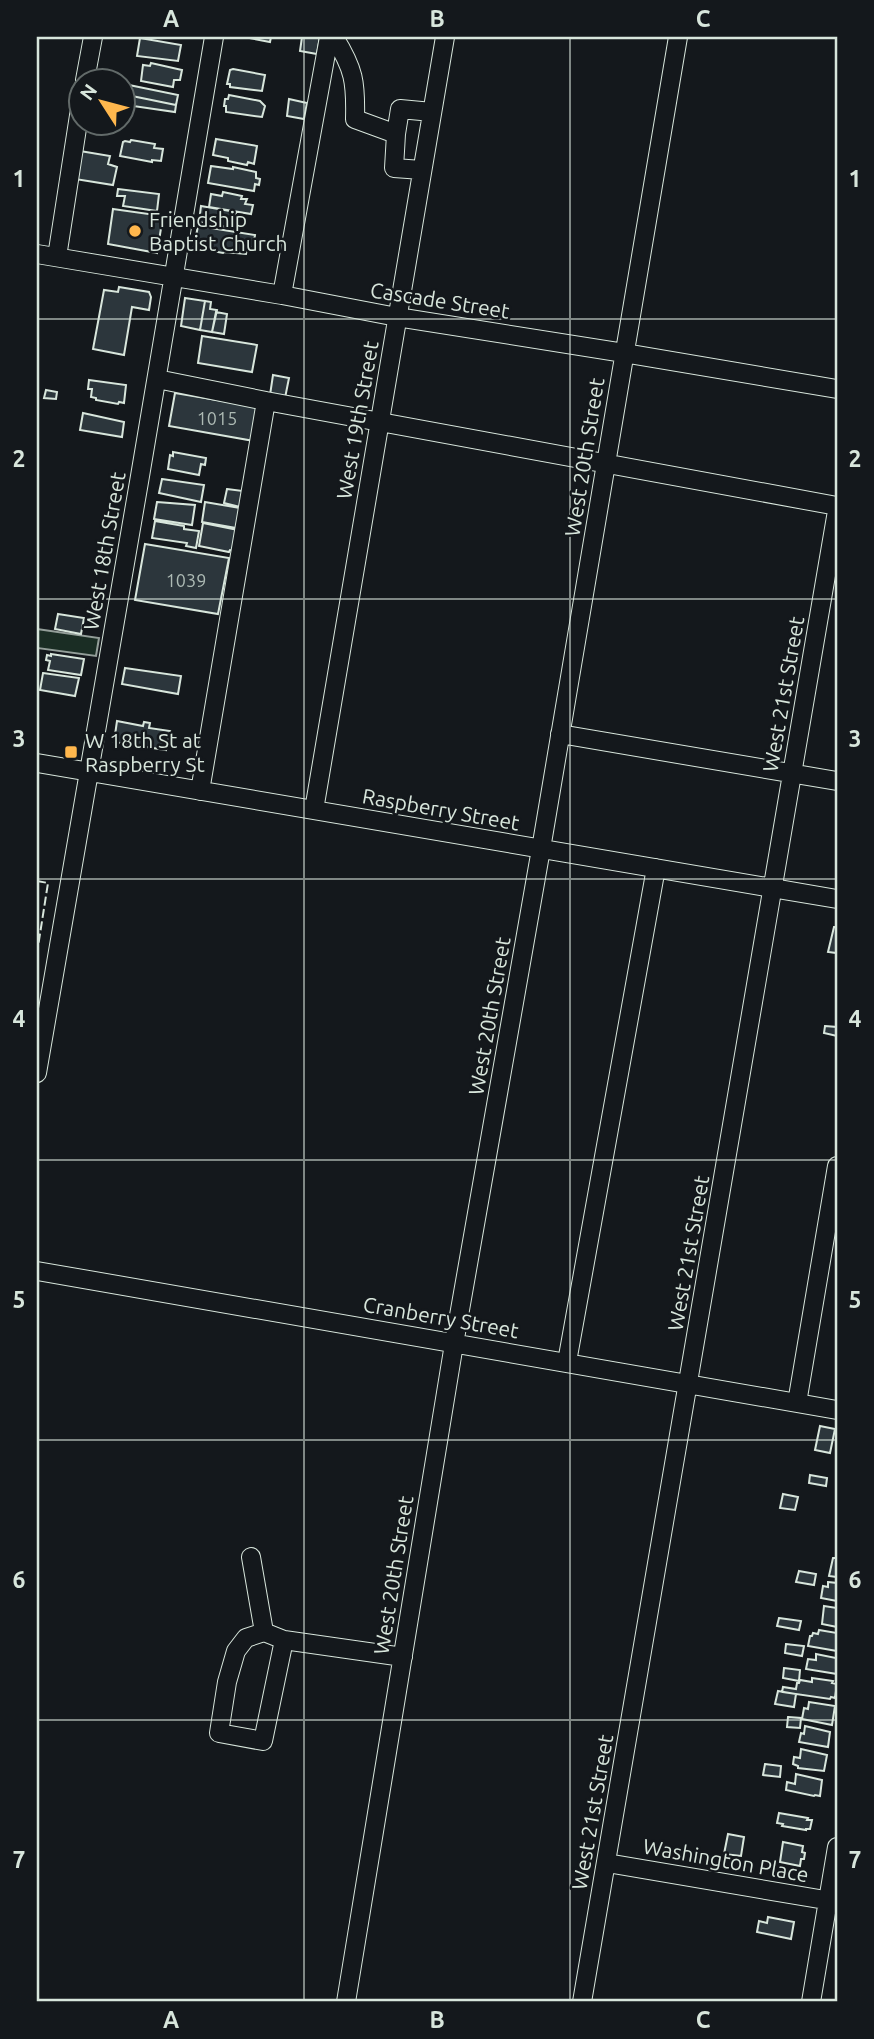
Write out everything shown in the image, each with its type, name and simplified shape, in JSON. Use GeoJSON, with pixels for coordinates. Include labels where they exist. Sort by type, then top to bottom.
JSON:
{"type":"FeatureCollection","features":[{"type":"Feature","properties":{"kind":"street"},"geometry":{"type":"LineString","coordinates":[[88,66],[93,37]]}},
{"type":"Feature","properties":{"kind":"street","name":"West 18th Street"},"geometry":{"type":"LineString","coordinates":[[37,1073],[214,37]]}},
{"type":"Feature","properties":{"kind":"street"},"geometry":{"type":"LineString","coordinates":[[332,37],[347,57],[356,85],[355,119],[396,134]]}},
{"type":"Feature","properties":{"kind":"street"},"geometry":{"type":"LineString","coordinates":[[282,295],[332,37]]}},
{"type":"Feature","properties":{"kind":"street","name":"West 19th Street"},"geometry":{"type":"LineString","coordinates":[[314,810],[445,37]]}},
{"type":"Feature","properties":{"kind":"street","name":"West 20th Street"},"geometry":{"type":"LineString","coordinates":[[346,2002],[454,1344],[541,849],[678,37]]}},
{"type":"Feature","properties":{"kind":"street"},"geometry":{"type":"LineString","coordinates":[[422,170],[394,167],[400,109],[432,112]]}},
{"type":"Feature","properties":{"kind":"street"},"geometry":{"type":"LineString","coordinates":[[57,257],[76,136]]}},
{"type":"Feature","properties":{"kind":"street","name":"Cascade Street"},"geometry":{"type":"LineString","coordinates":[[37,254],[397,317],[837,389]]}},
{"type":"Feature","properties":{"kind":"street"},"geometry":{"type":"LineString","coordinates":[[157,379],[837,508]]}},
{"type":"Feature","properties":{"kind":"street"},"geometry":{"type":"LineString","coordinates":[[200,791],[266,401]]}},
{"type":"Feature","properties":{"kind":"street","name":"West 21st Street"},"geometry":{"type":"LineString","coordinates":[[582,2002],[837,508]]}},
{"type":"Feature","properties":{"kind":"street"},"geometry":{"type":"LineString","coordinates":[[560,734],[837,781]]}},
{"type":"Feature","properties":{"kind":"street","name":"Raspberry Street"},"geometry":{"type":"LineString","coordinates":[[37,763],[837,899]]}},
{"type":"Feature","properties":{"kind":"street"},"geometry":{"type":"LineString","coordinates":[[567,1362],[656,868]]}},
{"type":"Feature","properties":{"kind":"street"},"geometry":{"type":"LineString","coordinates":[[797,1403],[837,1166]]}},
{"type":"Feature","properties":{"kind":"street","name":"Cranberry Street"},"geometry":{"type":"LineString","coordinates":[[37,1271],[837,1410]]}},
{"type":"Feature","properties":{"kind":"street"},"geometry":{"type":"LineString","coordinates":[[251,1557],[264,1632]]}},
{"type":"Feature","properties":{"kind":"street"},"geometry":{"type":"LineString","coordinates":[[284,1640],[262,1741],[219,1733],[227,1682],[236,1651],[246,1638],[264,1632],[284,1640],[402,1657]]}},
{"type":"Feature","properties":{"kind":"street"},"geometry":{"type":"LineString","coordinates":[[811,2002],[833,1901],[837,1847]]}},
{"type":"Feature","properties":{"kind":"street","name":"Washington Place"},"geometry":{"type":"LineString","coordinates":[[607,1863],[833,1901]]}},
{"type":"Feature","properties":{"kind":"green space"},"geometry":{"type":"Polygon","coordinates":[[[37,629],[99,638],[96,656],[37,648],[37,629]]]}},
{"type":"Feature","properties":{"kind":"building"},"geometry":{"type":"Polygon","coordinates":[[[244,37],[271,37],[270,42],[244,37]]]}},
{"type":"Feature","properties":{"kind":"building"},"geometry":{"type":"Polygon","coordinates":[[[302,37],[320,37],[317,54],[300,51],[302,37]]]}},
{"type":"Feature","properties":{"kind":"building"},"geometry":{"type":"Polygon","coordinates":[[[140,38],[181,45],[178,61],[137,56],[140,38]]]}},
{"type":"Feature","properties":{"kind":"building"},"geometry":{"type":"Polygon","coordinates":[[[151,63],[182,70],[180,80],[174,80],[173,87],[141,81],[143,65],[150,66],[151,63]]]}},
{"type":"Feature","properties":{"kind":"building"},"geometry":{"type":"Polygon","coordinates":[[[230,70],[265,75],[262,91],[230,87],[230,84],[227,84],[230,70]]]}},
{"type":"Feature","properties":{"kind":"building"},"geometry":{"type":"Polygon","coordinates":[[[136,86],[178,95],[176,105],[136,97],[136,86]]]}},
{"type":"Feature","properties":{"kind":"building"},"geometry":{"type":"Polygon","coordinates":[[[229,95],[260,101],[265,106],[262,117],[226,112],[225,99],[228,99],[229,95]]]}},
{"type":"Feature","properties":{"kind":"building"},"geometry":{"type":"Polygon","coordinates":[[[136,97],[176,105],[175,112],[136,106],[136,97]]]}},
{"type":"Feature","properties":{"kind":"building"},"geometry":{"type":"Polygon","coordinates":[[[289,99],[307,103],[304,119],[287,116],[289,99]]]}},
{"type":"Feature","properties":{"kind":"building"},"geometry":{"type":"Polygon","coordinates":[[[216,139],[257,146],[254,164],[228,161],[228,158],[213,155],[216,139]]]}},
{"type":"Feature","properties":{"kind":"building"},"geometry":{"type":"Polygon","coordinates":[[[131,140],[155,144],[154,148],[163,149],[161,161],[120,156],[123,142],[131,140]]]}},
{"type":"Feature","properties":{"kind":"building"},"geometry":{"type":"Polygon","coordinates":[[[80,151],[110,156],[108,164],[117,167],[113,185],[75,179],[80,151]]]}},
{"type":"Feature","properties":{"kind":"building"},"geometry":{"type":"Polygon","coordinates":[[[211,166],[256,172],[256,178],[260,179],[259,185],[255,184],[254,191],[208,183],[211,166]]]}},
{"type":"Feature","properties":{"kind":"building"},"geometry":{"type":"Polygon","coordinates":[[[118,189],[159,194],[157,211],[123,206],[125,196],[117,196],[118,189]]]}},
{"type":"Feature","properties":{"kind":"building"},"geometry":{"type":"Polygon","coordinates":[[[223,192],[247,199],[245,204],[253,205],[251,214],[209,207],[211,194],[222,196],[223,192]]]}},
{"type":"Feature","properties":{"kind":"building"},"geometry":{"type":"Polygon","coordinates":[[[201,206],[236,212],[233,228],[199,222],[201,206]]]}},
{"type":"Feature","properties":{"kind":"building"},"geometry":{"type":"Polygon","coordinates":[[[113,209],[163,216],[157,253],[108,244],[113,209]]]}},
{"type":"Feature","properties":{"kind":"building"},"geometry":{"type":"Polygon","coordinates":[[[198,226],[255,235],[253,248],[244,247],[247,249],[246,254],[223,253],[194,246],[198,226]]]}},
{"type":"Feature","properties":{"kind":"building"},"geometry":{"type":"Polygon","coordinates":[[[119,287],[149,292],[151,297],[149,310],[132,307],[124,355],[93,349],[104,290],[118,292],[119,287]]]}},
{"type":"Feature","properties":{"kind":"building"},"geometry":{"type":"Polygon","coordinates":[[[185,298],[205,301],[200,330],[181,326],[185,298]]]}},
{"type":"Feature","properties":{"kind":"building"},"geometry":{"type":"Polygon","coordinates":[[[205,301],[211,302],[210,309],[217,310],[212,332],[200,330],[205,301]]]}},
{"type":"Feature","properties":{"kind":"building"},"geometry":{"type":"Polygon","coordinates":[[[216,312],[227,314],[224,334],[212,332],[216,312]]]}},
{"type":"Feature","properties":{"kind":"building"},"geometry":{"type":"Polygon","coordinates":[[[202,336],[257,345],[252,372],[198,363],[202,336]]]}},
{"type":"Feature","properties":{"kind":"building"},"geometry":{"type":"Polygon","coordinates":[[[273,375],[289,378],[285,398],[270,395],[273,375]]]}},
{"type":"Feature","properties":{"kind":"building"},"geometry":{"type":"Polygon","coordinates":[[[89,380],[126,385],[124,403],[91,397],[89,380]]]}},
{"type":"Feature","properties":{"kind":"building"},"geometry":{"type":"Polygon","coordinates":[[[46,390],[57,392],[56,399],[44,398],[46,390]]]}},
{"type":"Feature","properties":{"kind":"building"},"geometry":{"type":"Polygon","coordinates":[[[175,393],[259,407],[254,441],[169,426],[175,393]]]}},
{"type":"Feature","properties":{"kind":"building"},"geometry":{"type":"Polygon","coordinates":[[[83,413],[124,422],[122,437],[80,430],[83,413]]]}},
{"type":"Feature","properties":{"kind":"building"},"geometry":{"type":"Polygon","coordinates":[[[173,452],[206,458],[205,465],[201,464],[199,475],[168,469],[173,452]]]}},
{"type":"Feature","properties":{"kind":"building"},"geometry":{"type":"Polygon","coordinates":[[[162,479],[204,485],[201,502],[159,493],[162,479]]]}},
{"type":"Feature","properties":{"kind":"building"},"geometry":{"type":"Polygon","coordinates":[[[227,489],[243,491],[240,507],[224,503],[227,489]]]}},
{"type":"Feature","properties":{"kind":"building"},"geometry":{"type":"Polygon","coordinates":[[[157,502],[195,505],[192,525],[154,519],[157,502]]]}},
{"type":"Feature","properties":{"kind":"building"},"geometry":{"type":"Polygon","coordinates":[[[205,502],[240,508],[236,528],[202,522],[205,502]]]}},
{"type":"Feature","properties":{"kind":"building"},"geometry":{"type":"Polygon","coordinates":[[[155,521],[199,531],[196,548],[186,546],[187,543],[152,538],[155,521]]]}},
{"type":"Feature","properties":{"kind":"building"},"geometry":{"type":"Polygon","coordinates":[[[203,523],[238,530],[236,551],[199,546],[203,523]]]}},
{"type":"Feature","properties":{"kind":"building"},"geometry":{"type":"Polygon","coordinates":[[[145,544],[229,558],[218,614],[135,600],[145,544]]]}},
{"type":"Feature","properties":{"kind":"building"},"geometry":{"type":"Polygon","coordinates":[[[58,614],[84,618],[81,634],[55,629],[58,614]]]}},
{"type":"Feature","properties":{"kind":"building"},"geometry":{"type":"Polygon","coordinates":[[[47,655],[84,659],[81,675],[48,670],[50,661],[46,660],[47,655]]]}},
{"type":"Feature","properties":{"kind":"building"},"geometry":{"type":"Polygon","coordinates":[[[125,668],[181,676],[178,694],[122,684],[125,668]]]}},
{"type":"Feature","properties":{"kind":"building"},"geometry":{"type":"Polygon","coordinates":[[[43,673],[79,678],[75,696],[40,690],[43,673]]]}},
{"type":"Feature","properties":{"kind":"building"},"geometry":{"type":"Polygon","coordinates":[[[117,721],[143,726],[144,722],[150,723],[149,728],[170,731],[166,750],[114,742],[117,721]]]}},
{"type":"Feature","properties":{"kind":"building"},"geometry":{"type":"Polygon","coordinates":[[[834,927],[837,927],[837,957],[836,953],[828,952],[834,927]]]}},
{"type":"Feature","properties":{"kind":"building"},"geometry":{"type":"Polygon","coordinates":[[[825,1026],[837,1027],[837,1036],[824,1033],[825,1026]]]}},
{"type":"Feature","properties":{"kind":"building"},"geometry":{"type":"Polygon","coordinates":[[[820,1426],[835,1429],[830,1453],[815,1450],[820,1426]]]}},
{"type":"Feature","properties":{"kind":"building"},"geometry":{"type":"Polygon","coordinates":[[[810,1475],[827,1478],[826,1486],[809,1483],[810,1475]]]}},
{"type":"Feature","properties":{"kind":"building"},"geometry":{"type":"Polygon","coordinates":[[[783,1494],[798,1497],[795,1510],[780,1508],[783,1494]]]}},
{"type":"Feature","properties":{"kind":"building"},"geometry":{"type":"Polygon","coordinates":[[[833,1558],[837,1558],[837,1577],[829,1576],[833,1558]]]}},
{"type":"Feature","properties":{"kind":"building"},"geometry":{"type":"Polygon","coordinates":[[[799,1571],[816,1574],[814,1585],[796,1582],[799,1571]]]}},
{"type":"Feature","properties":{"kind":"building"},"geometry":{"type":"Polygon","coordinates":[[[828,1582],[837,1583],[837,1601],[821,1598],[823,1586],[828,1587],[828,1582]]]}},
{"type":"Feature","properties":{"kind":"building"},"geometry":{"type":"Polygon","coordinates":[[[824,1606],[837,1608],[837,1627],[822,1624],[824,1606]]]}},
{"type":"Feature","properties":{"kind":"building"},"geometry":{"type":"Polygon","coordinates":[[[779,1618],[801,1621],[799,1630],[777,1626],[779,1618]]]}},
{"type":"Feature","properties":{"kind":"building"},"geometry":{"type":"Polygon","coordinates":[[[819,1630],[837,1633],[837,1651],[808,1646],[810,1636],[813,1633],[818,1634],[819,1630]]]}},
{"type":"Feature","properties":{"kind":"building"},"geometry":{"type":"Polygon","coordinates":[[[786,1644],[804,1646],[802,1656],[785,1653],[786,1644]]]}},
{"type":"Feature","properties":{"kind":"building"},"geometry":{"type":"Polygon","coordinates":[[[816,1654],[836,1658],[837,1674],[806,1669],[808,1659],[816,1660],[816,1654]]]}},
{"type":"Feature","properties":{"kind":"building"},"geometry":{"type":"Polygon","coordinates":[[[784,1668],[800,1670],[799,1681],[783,1678],[784,1668]]]}},
{"type":"Feature","properties":{"kind":"building"},"geometry":{"type":"Polygon","coordinates":[[[812,1678],[837,1684],[835,1698],[782,1692],[783,1687],[796,1689],[800,1680],[812,1682],[812,1678]]]}},
{"type":"Feature","properties":{"kind":"building"},"geometry":{"type":"Polygon","coordinates":[[[778,1691],[796,1694],[794,1707],[775,1704],[778,1691]]]}},
{"type":"Feature","properties":{"kind":"building"},"geometry":{"type":"Polygon","coordinates":[[[809,1702],[835,1706],[832,1725],[802,1719],[804,1708],[808,1709],[809,1702]]]}},
{"type":"Feature","properties":{"kind":"building"},"geometry":{"type":"Polygon","coordinates":[[[788,1717],[801,1718],[800,1728],[787,1727],[788,1717]]]}},
{"type":"Feature","properties":{"kind":"building"},"geometry":{"type":"Polygon","coordinates":[[[805,1726],[830,1732],[828,1747],[799,1742],[805,1726]]]}},
{"type":"Feature","properties":{"kind":"building"},"geometry":{"type":"Polygon","coordinates":[[[801,1749],[827,1755],[824,1771],[798,1768],[793,1764],[794,1757],[800,1758],[801,1749]]]}},
{"type":"Feature","properties":{"kind":"building"},"geometry":{"type":"Polygon","coordinates":[[[765,1764],[781,1766],[780,1777],[763,1775],[765,1764]]]}},
{"type":"Feature","properties":{"kind":"building"},"geometry":{"type":"Polygon","coordinates":[[[796,1774],[822,1780],[820,1796],[786,1790],[787,1782],[795,1784],[796,1774]]]}},
{"type":"Feature","properties":{"kind":"building"},"geometry":{"type":"Polygon","coordinates":[[[779,1813],[812,1820],[810,1829],[782,1826],[783,1824],[777,1823],[779,1813]]]}},
{"type":"Feature","properties":{"kind":"building"},"geometry":{"type":"Polygon","coordinates":[[[728,1834],[744,1837],[741,1856],[724,1854],[728,1834]]]}},
{"type":"Feature","properties":{"kind":"building"},"geometry":{"type":"Polygon","coordinates":[[[783,1842],[803,1846],[802,1852],[805,1853],[800,1866],[780,1862],[783,1842]]]}},
{"type":"Feature","properties":{"kind":"building"},"geometry":{"type":"Polygon","coordinates":[[[768,1917],[794,1922],[791,1939],[757,1932],[759,1921],[767,1923],[768,1917]]]}},
{"type":"Feature","properties":{"kind":"fence"},"geometry":{"type":"LineString","coordinates":[[37,881],[48,883],[37,953]]}},
{"type":"Feature","properties":{"kind":"place","name":"Friendship Baptist Church"},"geometry":{"type":"Point","coordinates":[135,231]}},
{"type":"Feature","properties":{"kind":"place","name":"W 18th St at Raspberry St"},"geometry":{"type":"Point","coordinates":[71,752]}}]}
